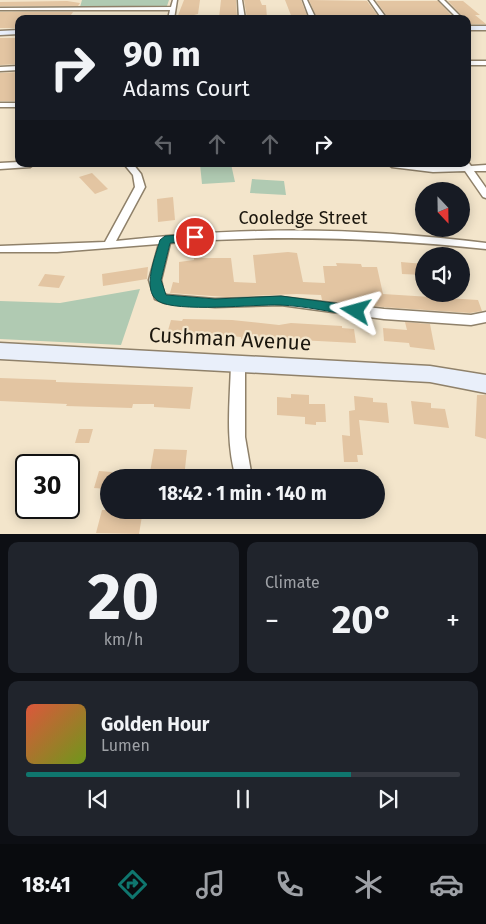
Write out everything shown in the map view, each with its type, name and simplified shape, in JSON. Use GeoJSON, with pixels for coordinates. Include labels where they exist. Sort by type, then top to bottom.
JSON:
{"type":"FeatureCollection","features":[{"type":"Feature","properties":{"kind":"street"},"geometry":{"type":"LineString","coordinates":[[172,15],[175,0]]}},
{"type":"Feature","properties":{"kind":"street"},"geometry":{"type":"LineString","coordinates":[[240,0],[242,15]]}},
{"type":"Feature","properties":{"kind":"street"},"geometry":{"type":"LineString","coordinates":[[305,0],[311,15]]}},
{"type":"Feature","properties":{"kind":"street"},"geometry":{"type":"LineString","coordinates":[[371,0],[382,15]]}},
{"type":"Feature","properties":{"kind":"street"},"geometry":{"type":"LineString","coordinates":[[441,0],[457,15]]}},
{"type":"Feature","properties":{"kind":"street"},"geometry":{"type":"LineString","coordinates":[[0,10],[42,12],[173,8]]}},
{"type":"Feature","properties":{"kind":"street"},"geometry":{"type":"LineString","coordinates":[[471,27],[486,28]]}},
{"type":"Feature","properties":{"kind":"street"},"geometry":{"type":"LineString","coordinates":[[0,33],[15,32]]}},
{"type":"Feature","properties":{"kind":"street"},"geometry":{"type":"LineString","coordinates":[[471,63],[486,63]]}},
{"type":"Feature","properties":{"kind":"street"},"geometry":{"type":"LineString","coordinates":[[0,69],[15,68]]}},
{"type":"Feature","properties":{"kind":"street"},"geometry":{"type":"LineString","coordinates":[[0,105],[15,105]]}},
{"type":"Feature","properties":{"kind":"street"},"geometry":{"type":"LineString","coordinates":[[0,166],[15,165]]}},
{"type":"Feature","properties":{"kind":"street"},"geometry":{"type":"LineString","coordinates":[[471,166],[486,168]]}},
{"type":"Feature","properties":{"kind":"street"},"geometry":{"type":"LineString","coordinates":[[108,245],[140,187],[137,174],[131,167]]}},
{"type":"Feature","properties":{"kind":"street"},"geometry":{"type":"LineString","coordinates":[[417,167],[433,169],[456,167]]}},
{"type":"Feature","properties":{"kind":"street"},"geometry":{"type":"LineString","coordinates":[[468,167],[486,196]]}},
{"type":"Feature","properties":{"kind":"street","name":"Cooledge Street"},"geometry":{"type":"LineString","coordinates":[[0,249],[34,250],[272,234],[376,235],[486,246]]}},
{"type":"Feature","properties":{"kind":"street"},"geometry":{"type":"LineString","coordinates":[[165,240],[155,280],[159,296],[165,299],[215,303],[281,301],[384,314],[470,320],[486,317]]}},
{"type":"Feature","properties":{"kind":"street","name":"Cushman Avenue"},"geometry":{"type":"LineString","coordinates":[[0,351],[430,374],[486,384]]}},
{"type":"Feature","properties":{"kind":"street"},"geometry":{"type":"LineString","coordinates":[[238,364],[238,443],[241,469]]}},
{"type":"Feature","properties":{"kind":"green space"},"geometry":{"type":"Polygon","coordinates":[[[82,0],[169,0],[167,6],[80,7],[82,0]]]}},
{"type":"Feature","properties":{"kind":"green space"},"geometry":{"type":"Polygon","coordinates":[[[200,167],[232,167],[235,182],[202,184],[200,167]]]}},
{"type":"Feature","properties":{"kind":"green space"},"geometry":{"type":"Polygon","coordinates":[[[252,179],[284,181],[286,195],[250,193],[252,179]]]}},
{"type":"Feature","properties":{"kind":"green space"},"geometry":{"type":"Polygon","coordinates":[[[140,289],[121,345],[0,339],[0,301],[60,303],[140,289]]]}},
{"type":"Feature","properties":{"kind":"building"},"geometry":{"type":"Polygon","coordinates":[[[184,0],[200,0],[198,14],[178,15],[184,0]]]}},
{"type":"Feature","properties":{"kind":"building"},"geometry":{"type":"Polygon","coordinates":[[[221,0],[236,0],[237,15],[219,15],[221,0]]]}},
{"type":"Feature","properties":{"kind":"building"},"geometry":{"type":"Polygon","coordinates":[[[244,0],[260,0],[262,5],[266,5],[267,15],[246,15],[244,0]]]}},
{"type":"Feature","properties":{"kind":"building"},"geometry":{"type":"Polygon","coordinates":[[[285,0],[301,0],[307,15],[291,15],[285,0]]]}},
{"type":"Feature","properties":{"kind":"building"},"geometry":{"type":"Polygon","coordinates":[[[309,0],[367,1],[377,15],[316,15],[309,0]]]}},
{"type":"Feature","properties":{"kind":"building"},"geometry":{"type":"Polygon","coordinates":[[[67,1],[80,3],[78,6],[0,6],[0,2],[67,1]]]}},
{"type":"Feature","properties":{"kind":"building"},"geometry":{"type":"Polygon","coordinates":[[[376,1],[438,1],[451,15],[386,15],[376,1]]]}},
{"type":"Feature","properties":{"kind":"building"},"geometry":{"type":"Polygon","coordinates":[[[448,1],[463,1],[480,15],[475,15],[486,24],[471,24],[471,15],[461,15],[448,1]]]}},
{"type":"Feature","properties":{"kind":"building"},"geometry":{"type":"Polygon","coordinates":[[[0,12],[73,12],[71,15],[15,15],[15,28],[0,28],[0,12]]]}},
{"type":"Feature","properties":{"kind":"building"},"geometry":{"type":"Polygon","coordinates":[[[0,38],[15,38],[15,64],[0,65],[0,38]]]}},
{"type":"Feature","properties":{"kind":"building"},"geometry":{"type":"Polygon","coordinates":[[[15,72],[15,101],[0,101],[0,73],[15,72]]]}},
{"type":"Feature","properties":{"kind":"building"},"geometry":{"type":"Polygon","coordinates":[[[92,173],[108,189],[95,194],[79,177],[92,173]]]}},
{"type":"Feature","properties":{"kind":"building"},"geometry":{"type":"Polygon","coordinates":[[[173,197],[175,220],[158,222],[157,199],[173,197]]]}},
{"type":"Feature","properties":{"kind":"building"},"geometry":{"type":"Polygon","coordinates":[[[297,253],[303,282],[325,283],[323,266],[337,266],[336,263],[377,267],[383,294],[415,296],[415,302],[470,302],[470,299],[478,300],[482,311],[470,313],[382,307],[322,300],[321,295],[297,294],[226,297],[170,293],[173,282],[179,283],[179,262],[194,260],[194,258],[231,258],[234,282],[256,283],[253,255],[297,253]]]}},
{"type":"Feature","properties":{"kind":"building"},"geometry":{"type":"Polygon","coordinates":[[[401,262],[415,263],[415,275],[402,274],[401,262]]]}},
{"type":"Feature","properties":{"kind":"building"},"geometry":{"type":"Polygon","coordinates":[[[148,267],[147,279],[103,286],[102,274],[148,267]]]}},
{"type":"Feature","properties":{"kind":"building"},"geometry":{"type":"Polygon","coordinates":[[[45,274],[65,276],[59,288],[38,286],[45,274]]]}},
{"type":"Feature","properties":{"kind":"building"},"geometry":{"type":"Polygon","coordinates":[[[183,319],[232,320],[279,325],[291,323],[342,326],[342,328],[354,329],[356,343],[241,339],[241,337],[206,334],[206,337],[167,334],[171,320],[182,321],[183,319]]]}},
{"type":"Feature","properties":{"kind":"building"},"geometry":{"type":"Polygon","coordinates":[[[405,322],[430,324],[435,350],[410,347],[409,343],[384,341],[383,328],[407,330],[405,322]]]}},
{"type":"Feature","properties":{"kind":"building"},"geometry":{"type":"Polygon","coordinates":[[[0,378],[193,387],[190,409],[154,407],[154,404],[133,404],[132,408],[66,406],[67,404],[0,401],[0,378]]]}},
{"type":"Feature","properties":{"kind":"building"},"geometry":{"type":"Polygon","coordinates":[[[291,394],[309,395],[309,404],[325,404],[326,422],[316,422],[316,425],[305,424],[305,417],[277,415],[277,397],[291,398],[291,394]]]}},
{"type":"Feature","properties":{"kind":"building"},"geometry":{"type":"Polygon","coordinates":[[[477,395],[486,395],[486,439],[475,436],[477,395]]]}},
{"type":"Feature","properties":{"kind":"building"},"geometry":{"type":"Polygon","coordinates":[[[354,396],[373,398],[373,402],[387,403],[389,423],[359,420],[363,455],[357,455],[358,462],[344,462],[342,435],[350,436],[349,411],[355,410],[354,396]]]}},
{"type":"Feature","properties":{"kind":"building"},"geometry":{"type":"Polygon","coordinates":[[[411,401],[431,403],[431,408],[445,409],[449,428],[414,424],[411,401]]]}},
{"type":"Feature","properties":{"kind":"building"},"geometry":{"type":"Polygon","coordinates":[[[79,429],[93,429],[89,443],[75,443],[79,429]]]}},
{"type":"Feature","properties":{"kind":"building"},"geometry":{"type":"Polygon","coordinates":[[[154,449],[187,450],[185,469],[151,469],[154,449]]]}},
{"type":"Feature","properties":{"kind":"building"},"geometry":{"type":"Polygon","coordinates":[[[99,471],[100,471],[100,488],[94,488],[99,471]]]}},
{"type":"Feature","properties":{"kind":"building"},"geometry":{"type":"Polygon","coordinates":[[[100,518],[142,519],[139,534],[96,533],[100,518]]]}},
{"type":"Feature","properties":{"kind":"route"},"geometry":{"type":"LineString","coordinates":[[195,237],[165,240],[155,280],[159,296],[162,298],[174,301],[215,303],[281,301],[356,311]]}}]}
